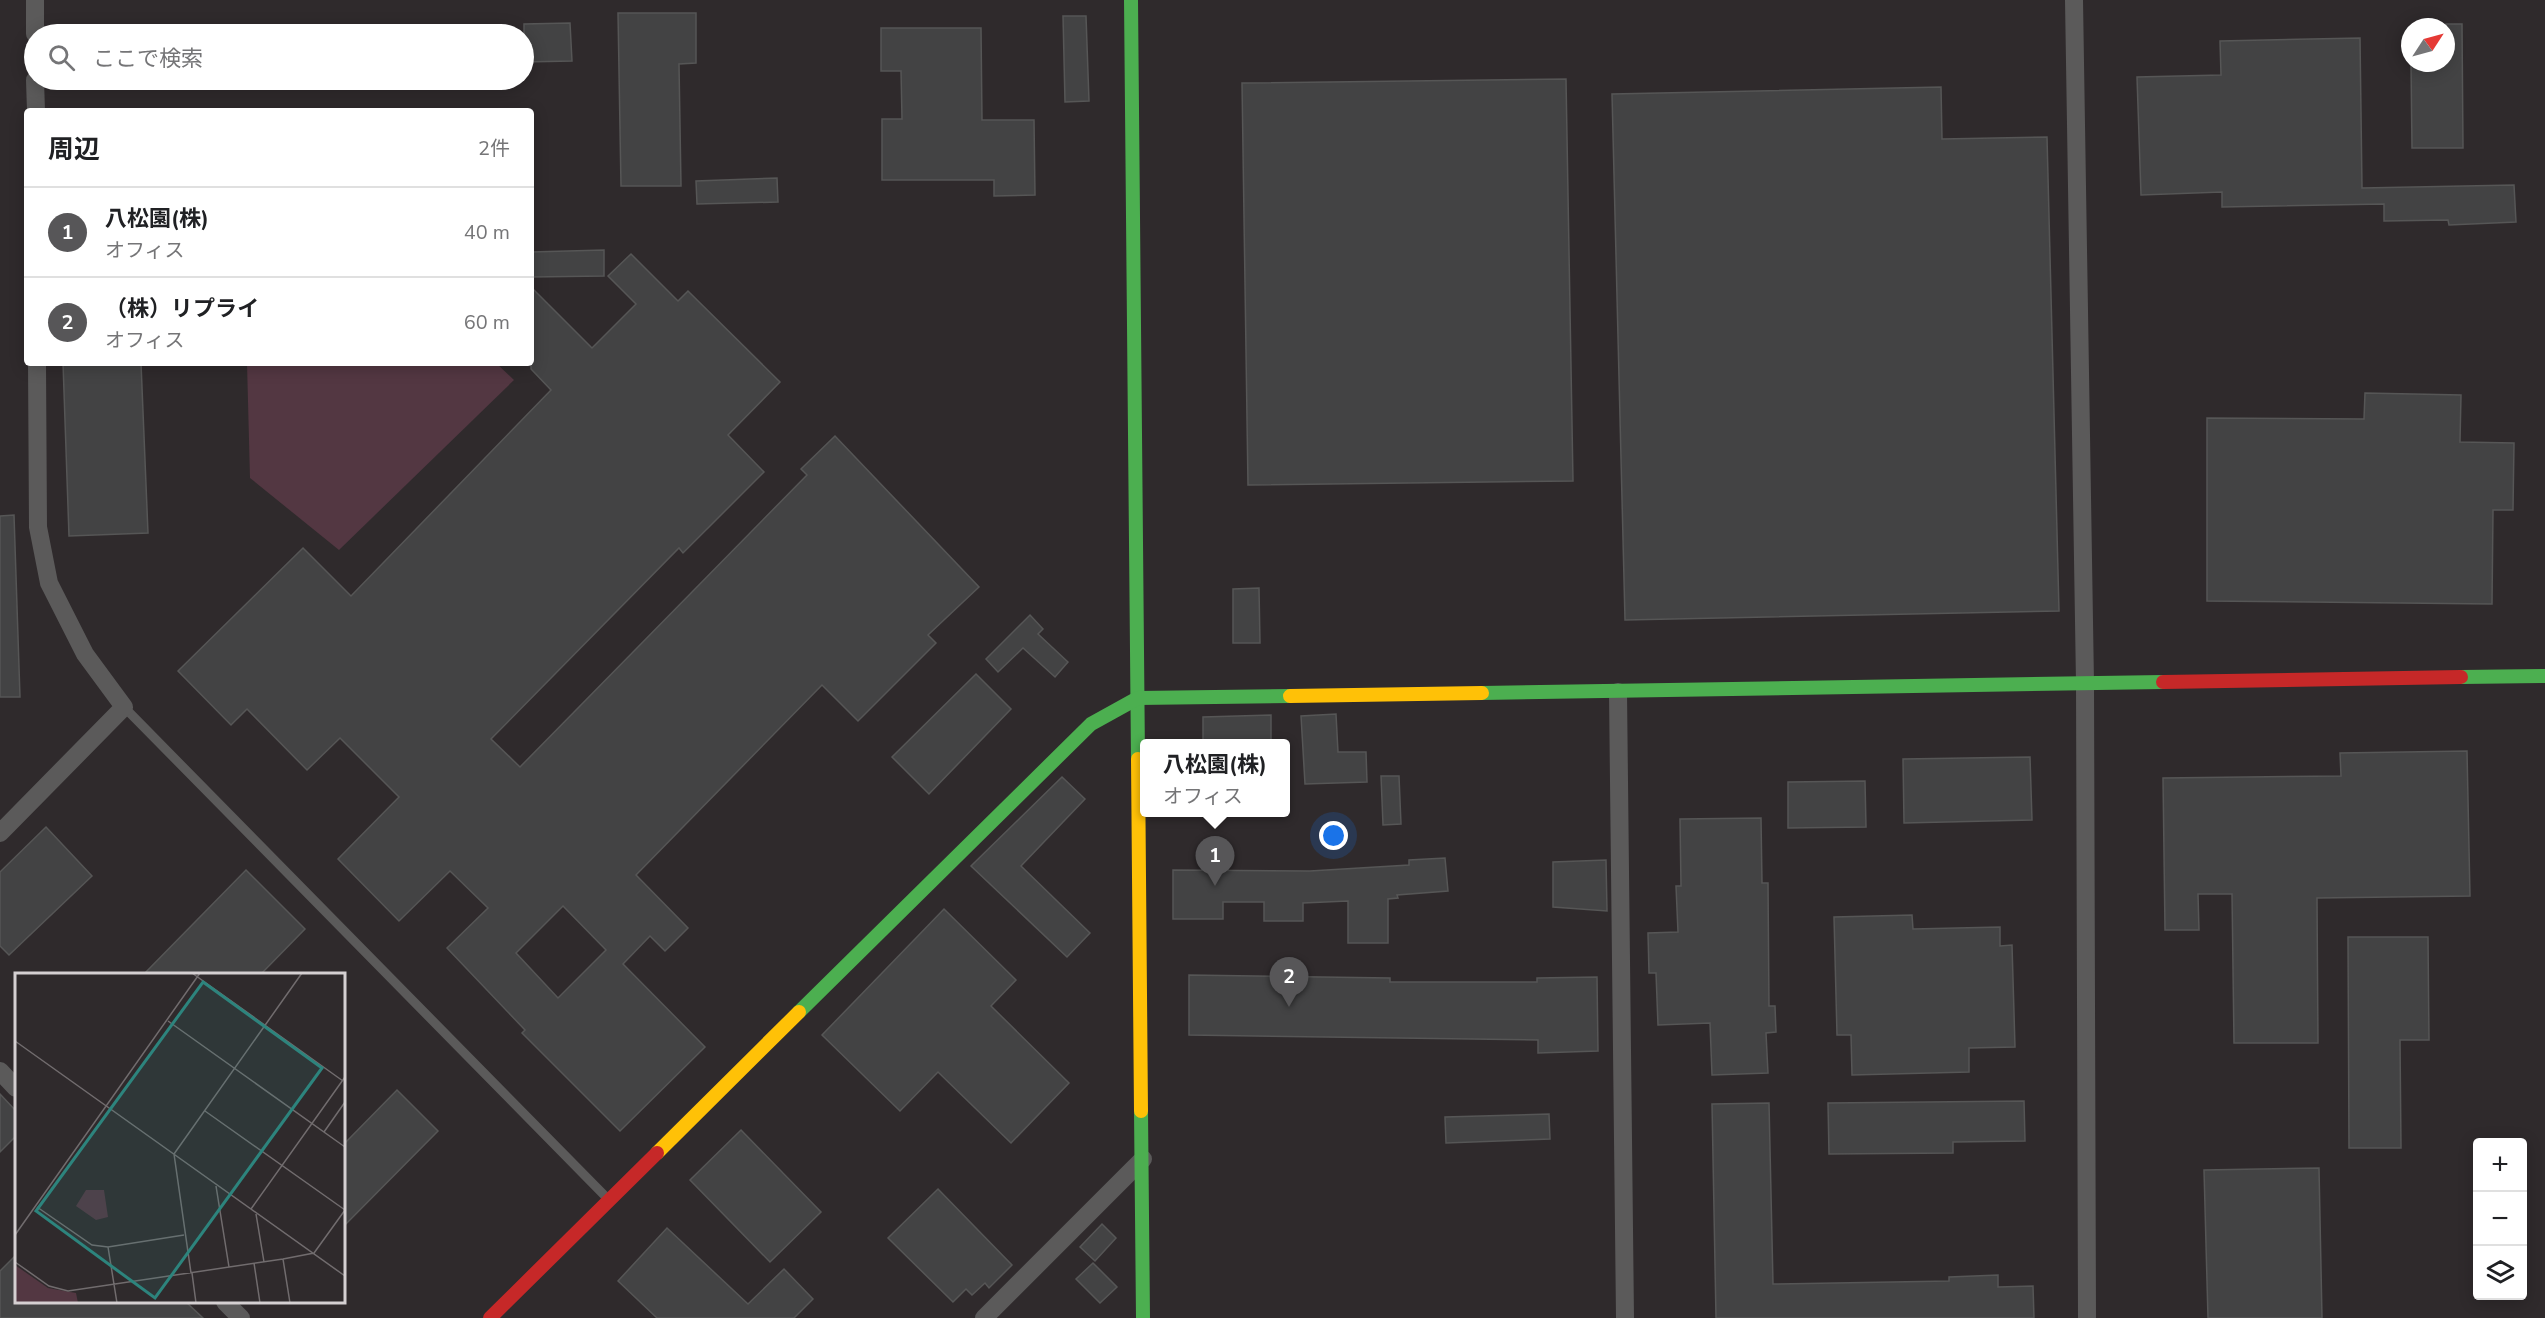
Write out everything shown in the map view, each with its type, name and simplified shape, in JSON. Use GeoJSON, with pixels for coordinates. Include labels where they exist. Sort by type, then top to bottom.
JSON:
{"type":"FeatureCollection","features":[{"type":"Feature","properties":{"kind":"street"},"geometry":{"type":"LineString","coordinates":[[35,0],[35,24]]}},
{"type":"Feature","properties":{"kind":"street"},"geometry":{"type":"LineString","coordinates":[[1131,0],[1143,1318]]}},
{"type":"Feature","properties":{"kind":"street"},"geometry":{"type":"LineString","coordinates":[[2074,0],[2085,683],[2087,1318]]}},
{"type":"Feature","properties":{"kind":"street"},"geometry":{"type":"LineString","coordinates":[[35,90],[36,108]]}},
{"type":"Feature","properties":{"kind":"street"},"geometry":{"type":"LineString","coordinates":[[0,832],[124,706],[85,654],[49,584],[38,527],[37,366]]}},
{"type":"Feature","properties":{"kind":"street"},"geometry":{"type":"LineString","coordinates":[[490,1318],[1091,724],[1138,698],[2545,676]]}},
{"type":"Feature","properties":{"kind":"street"},"geometry":{"type":"LineString","coordinates":[[1618,692],[1625,1318]]}},
{"type":"Feature","properties":{"kind":"street"},"geometry":{"type":"LineString","coordinates":[[0,1071],[15,1087]]}},
{"type":"Feature","properties":{"kind":"street"},"geometry":{"type":"LineString","coordinates":[[984,1318],[1143,1159]]}},
{"type":"Feature","properties":{"kind":"street"},"geometry":{"type":"LineString","coordinates":[[226,1303],[241,1318]]}},
{"type":"Feature","properties":{"kind":"lane"},"geometry":{"type":"LineString","coordinates":[[124,706],[608,1199]]}},
{"type":"Feature","properties":{"kind":"shaded area"},"geometry":{"type":"Polygon","coordinates":[[[247,366],[499,366],[514,380],[339,550],[250,478],[247,366]]]}},
{"type":"Feature","properties":{"kind":"building"},"geometry":{"type":"Polygon","coordinates":[[[618,13],[696,13],[696,63],[679,64],[681,186],[621,186],[618,13]]]}},
{"type":"Feature","properties":{"kind":"building"},"geometry":{"type":"Polygon","coordinates":[[[1063,16],[1086,16],[1089,101],[1065,102],[1063,16]]]}},
{"type":"Feature","properties":{"kind":"building"},"geometry":{"type":"Polygon","coordinates":[[[570,23],[572,61],[534,62],[534,24],[524,24],[570,23]]]}},
{"type":"Feature","properties":{"kind":"building"},"geometry":{"type":"Polygon","coordinates":[[[2455,24],[2462,24],[2463,148],[2412,148],[2411,72],[2455,72],[2455,24]]]}},
{"type":"Feature","properties":{"kind":"building"},"geometry":{"type":"Polygon","coordinates":[[[881,28],[981,28],[982,120],[1034,120],[1035,195],[994,196],[994,180],[882,180],[882,119],[902,119],[901,71],[881,71],[881,28]]]}},
{"type":"Feature","properties":{"kind":"building"},"geometry":{"type":"Polygon","coordinates":[[[2360,38],[2362,188],[2514,185],[2516,222],[2449,225],[2448,220],[2384,221],[2384,204],[2222,207],[2222,192],[2141,195],[2137,77],[2221,75],[2220,41],[2360,38]]]}},
{"type":"Feature","properties":{"kind":"building"},"geometry":{"type":"Polygon","coordinates":[[[1566,79],[1573,481],[1248,485],[1242,83],[1566,79]]]}},
{"type":"Feature","properties":{"kind":"building"},"geometry":{"type":"Polygon","coordinates":[[[1941,87],[1942,139],[2047,137],[2059,611],[1625,620],[1612,94],[1941,87]]]}},
{"type":"Feature","properties":{"kind":"building"},"geometry":{"type":"Polygon","coordinates":[[[777,178],[778,202],[697,204],[696,181],[777,178]]]}},
{"type":"Feature","properties":{"kind":"building"},"geometry":{"type":"Polygon","coordinates":[[[604,250],[604,276],[534,277],[534,252],[604,250]]]}},
{"type":"Feature","properties":{"kind":"building"},"geometry":{"type":"Polygon","coordinates":[[[631,254],[678,301],[688,291],[780,382],[728,435],[764,472],[683,553],[679,548],[491,739],[520,767],[807,475],[801,469],[835,436],[979,587],[928,635],[936,643],[858,721],[822,685],[636,875],[688,928],[665,951],[650,936],[623,964],[705,1047],[620,1131],[522,1033],[525,1030],[447,948],[488,908],[450,871],[399,921],[338,859],[399,797],[340,738],[307,770],[247,709],[231,725],[178,671],[303,548],[351,596],[551,390],[531,369],[531,366],[534,366],[534,290],[592,348],[636,304],[608,276],[631,254]],[[563,906],[516,953],[558,998],[606,950],[563,906]]]}},
{"type":"Feature","properties":{"kind":"building"},"geometry":{"type":"Polygon","coordinates":[[[63,366],[141,366],[148,533],[69,536],[63,366]]]}},
{"type":"Feature","properties":{"kind":"building"},"geometry":{"type":"Polygon","coordinates":[[[2365,393],[2461,395],[2460,442],[2514,443],[2513,510],[2493,510],[2492,604],[2207,601],[2207,418],[2364,419],[2365,393]]]}},
{"type":"Feature","properties":{"kind":"building"},"geometry":{"type":"Polygon","coordinates":[[[14,515],[20,697],[0,697],[0,516],[14,515]]]}},
{"type":"Feature","properties":{"kind":"building"},"geometry":{"type":"Polygon","coordinates":[[[1259,588],[1260,643],[1233,643],[1233,589],[1259,588]]]}},
{"type":"Feature","properties":{"kind":"building"},"geometry":{"type":"Polygon","coordinates":[[[1030,615],[1043,629],[1038,634],[1068,662],[1055,677],[1023,648],[998,672],[986,659],[1030,615]]]}},
{"type":"Feature","properties":{"kind":"building"},"geometry":{"type":"Polygon","coordinates":[[[976,674],[1011,709],[929,794],[892,757],[976,674]]]}},
{"type":"Feature","properties":{"kind":"building"},"geometry":{"type":"Polygon","coordinates":[[[1336,714],[1338,752],[1366,752],[1367,782],[1305,784],[1301,716],[1336,714]]]}},
{"type":"Feature","properties":{"kind":"building"},"geometry":{"type":"Polygon","coordinates":[[[1271,715],[1271,739],[1203,739],[1203,717],[1271,715]]]}},
{"type":"Feature","properties":{"kind":"building"},"geometry":{"type":"Polygon","coordinates":[[[2467,751],[2470,896],[2317,898],[2318,1043],[2234,1043],[2232,894],[2198,894],[2199,930],[2165,930],[2163,778],[2341,776],[2340,753],[2467,751]]]}},
{"type":"Feature","properties":{"kind":"building"},"geometry":{"type":"Polygon","coordinates":[[[2030,757],[2032,820],[1904,823],[1903,759],[2030,757]]]}},
{"type":"Feature","properties":{"kind":"building"},"geometry":{"type":"Polygon","coordinates":[[[1381,776],[1399,776],[1401,824],[1383,825],[1381,776]]]}},
{"type":"Feature","properties":{"kind":"building"},"geometry":{"type":"Polygon","coordinates":[[[1062,777],[1085,799],[1021,866],[1090,933],[1067,957],[971,866],[1062,777]]]}},
{"type":"Feature","properties":{"kind":"building"},"geometry":{"type":"Polygon","coordinates":[[[1865,781],[1866,827],[1788,828],[1788,782],[1865,781]]]}},
{"type":"Feature","properties":{"kind":"building"},"geometry":{"type":"Polygon","coordinates":[[[1761,818],[1762,883],[1768,883],[1769,1006],[1775,1006],[1776,1032],[1766,1033],[1768,1073],[1712,1075],[1710,1023],[1658,1025],[1656,973],[1649,973],[1648,933],[1678,932],[1676,886],[1681,886],[1680,819],[1761,818]]]}},
{"type":"Feature","properties":{"kind":"building"},"geometry":{"type":"Polygon","coordinates":[[[46,827],[92,876],[9,955],[0,946],[0,872],[46,827]]]}},
{"type":"Feature","properties":{"kind":"building"},"geometry":{"type":"Polygon","coordinates":[[[1445,858],[1448,891],[1397,895],[1398,898],[1388,899],[1388,943],[1348,943],[1348,901],[1303,903],[1303,921],[1264,921],[1264,902],[1223,902],[1223,919],[1173,919],[1173,870],[1310,871],[1409,865],[1409,860],[1445,858]]]}},
{"type":"Feature","properties":{"kind":"building"},"geometry":{"type":"Polygon","coordinates":[[[1606,860],[1607,911],[1553,907],[1553,862],[1606,860]]]}},
{"type":"Feature","properties":{"kind":"building"},"geometry":{"type":"Polygon","coordinates":[[[246,870],[305,929],[262,973],[145,973],[246,870]]]}},
{"type":"Feature","properties":{"kind":"building"},"geometry":{"type":"Polygon","coordinates":[[[944,909],[1016,980],[991,1006],[1069,1083],[1011,1143],[938,1072],[900,1111],[822,1035],[944,909]]]}},
{"type":"Feature","properties":{"kind":"building"},"geometry":{"type":"Polygon","coordinates":[[[1912,915],[1913,929],[2000,927],[2000,946],[2012,945],[2015,1047],[1969,1048],[1969,1072],[1852,1075],[1851,1035],[1837,1035],[1834,917],[1912,915]]]}},
{"type":"Feature","properties":{"kind":"building"},"geometry":{"type":"Polygon","coordinates":[[[2348,937],[2428,937],[2429,1040],[2400,1040],[2401,1148],[2349,1148],[2348,937]]]}},
{"type":"Feature","properties":{"kind":"building"},"geometry":{"type":"Polygon","coordinates":[[[1189,975],[1390,978],[1390,982],[1537,982],[1537,978],[1597,977],[1598,1051],[1538,1053],[1538,1040],[1189,1035],[1189,975]]]}},
{"type":"Feature","properties":{"kind":"building"},"geometry":{"type":"Polygon","coordinates":[[[397,1090],[438,1131],[345,1225],[345,1143],[397,1090]]]}},
{"type":"Feature","properties":{"kind":"building"},"geometry":{"type":"Polygon","coordinates":[[[0,1094],[15,1110],[15,1137],[0,1152],[0,1094]]]}},
{"type":"Feature","properties":{"kind":"building"},"geometry":{"type":"Polygon","coordinates":[[[2024,1101],[2025,1141],[1953,1142],[1953,1153],[1829,1154],[1828,1103],[2024,1101]]]}},
{"type":"Feature","properties":{"kind":"building"},"geometry":{"type":"Polygon","coordinates":[[[1769,1103],[1773,1284],[1949,1281],[1949,1277],[1998,1275],[1998,1287],[2033,1286],[2034,1318],[1716,1318],[1712,1104],[1769,1103]]]}},
{"type":"Feature","properties":{"kind":"building"},"geometry":{"type":"Polygon","coordinates":[[[1549,1114],[1550,1139],[1446,1143],[1445,1117],[1549,1114]]]}},
{"type":"Feature","properties":{"kind":"building"},"geometry":{"type":"Polygon","coordinates":[[[741,1130],[821,1212],[770,1262],[690,1180],[741,1130]]]}},
{"type":"Feature","properties":{"kind":"building"},"geometry":{"type":"Polygon","coordinates":[[[2319,1168],[2322,1318],[2208,1318],[2204,1170],[2319,1168]]]}},
{"type":"Feature","properties":{"kind":"building"},"geometry":{"type":"Polygon","coordinates":[[[938,1189],[1012,1265],[989,1288],[985,1283],[972,1295],[966,1289],[953,1302],[888,1238],[938,1189]]]}},
{"type":"Feature","properties":{"kind":"building"},"geometry":{"type":"Polygon","coordinates":[[[1102,1224],[1116,1238],[1095,1261],[1080,1247],[1102,1224]]]}},
{"type":"Feature","properties":{"kind":"building"},"geometry":{"type":"Polygon","coordinates":[[[667,1228],[748,1304],[784,1269],[813,1299],[794,1318],[657,1318],[618,1281],[667,1228]]]}},
{"type":"Feature","properties":{"kind":"building"},"geometry":{"type":"Polygon","coordinates":[[[15,1256],[15,1303],[187,1303],[203,1318],[0,1318],[0,1271],[15,1256]]]}},
{"type":"Feature","properties":{"kind":"building"},"geometry":{"type":"Polygon","coordinates":[[[1093,1263],[1117,1287],[1100,1303],[1076,1279],[1093,1263]]]}},
{"type":"Feature","properties":{"kind":"traffic: fast"},"geometry":{"type":"LineString","coordinates":[[1131,0],[1138,759]]}},
{"type":"Feature","properties":{"kind":"traffic: fast"},"geometry":{"type":"LineString","coordinates":[[2461,677],[2545,676]]}},
{"type":"Feature","properties":{"kind":"traffic: fast"},"geometry":{"type":"LineString","coordinates":[[1482,693],[2163,682]]}},
{"type":"Feature","properties":{"kind":"traffic: fast"},"geometry":{"type":"LineString","coordinates":[[799,1012],[1091,724],[1138,698],[1290,696]]}},
{"type":"Feature","properties":{"kind":"traffic: fast"},"geometry":{"type":"LineString","coordinates":[[1141,1111],[1143,1318]]}},
{"type":"Feature","properties":{"kind":"traffic: slow"},"geometry":{"type":"LineString","coordinates":[[1290,696],[1482,693]]}},
{"type":"Feature","properties":{"kind":"traffic: slow"},"geometry":{"type":"LineString","coordinates":[[1138,759],[1141,1111]]}},
{"type":"Feature","properties":{"kind":"traffic: slow"},"geometry":{"type":"LineString","coordinates":[[657,1153],[799,1012]]}},
{"type":"Feature","properties":{"kind":"traffic: jam"},"geometry":{"type":"LineString","coordinates":[[2163,682],[2461,677]]}},
{"type":"Feature","properties":{"kind":"traffic: jam"},"geometry":{"type":"LineString","coordinates":[[490,1318],[657,1153]]}},
{"type":"Feature","properties":{"kind":"place","name":"八松園(株)"},"geometry":{"type":"Point","coordinates":[1215,886]}},
{"type":"Feature","properties":{"kind":"place","name":"（株）リプライ"},"geometry":{"type":"Point","coordinates":[1289,1007]}}]}
